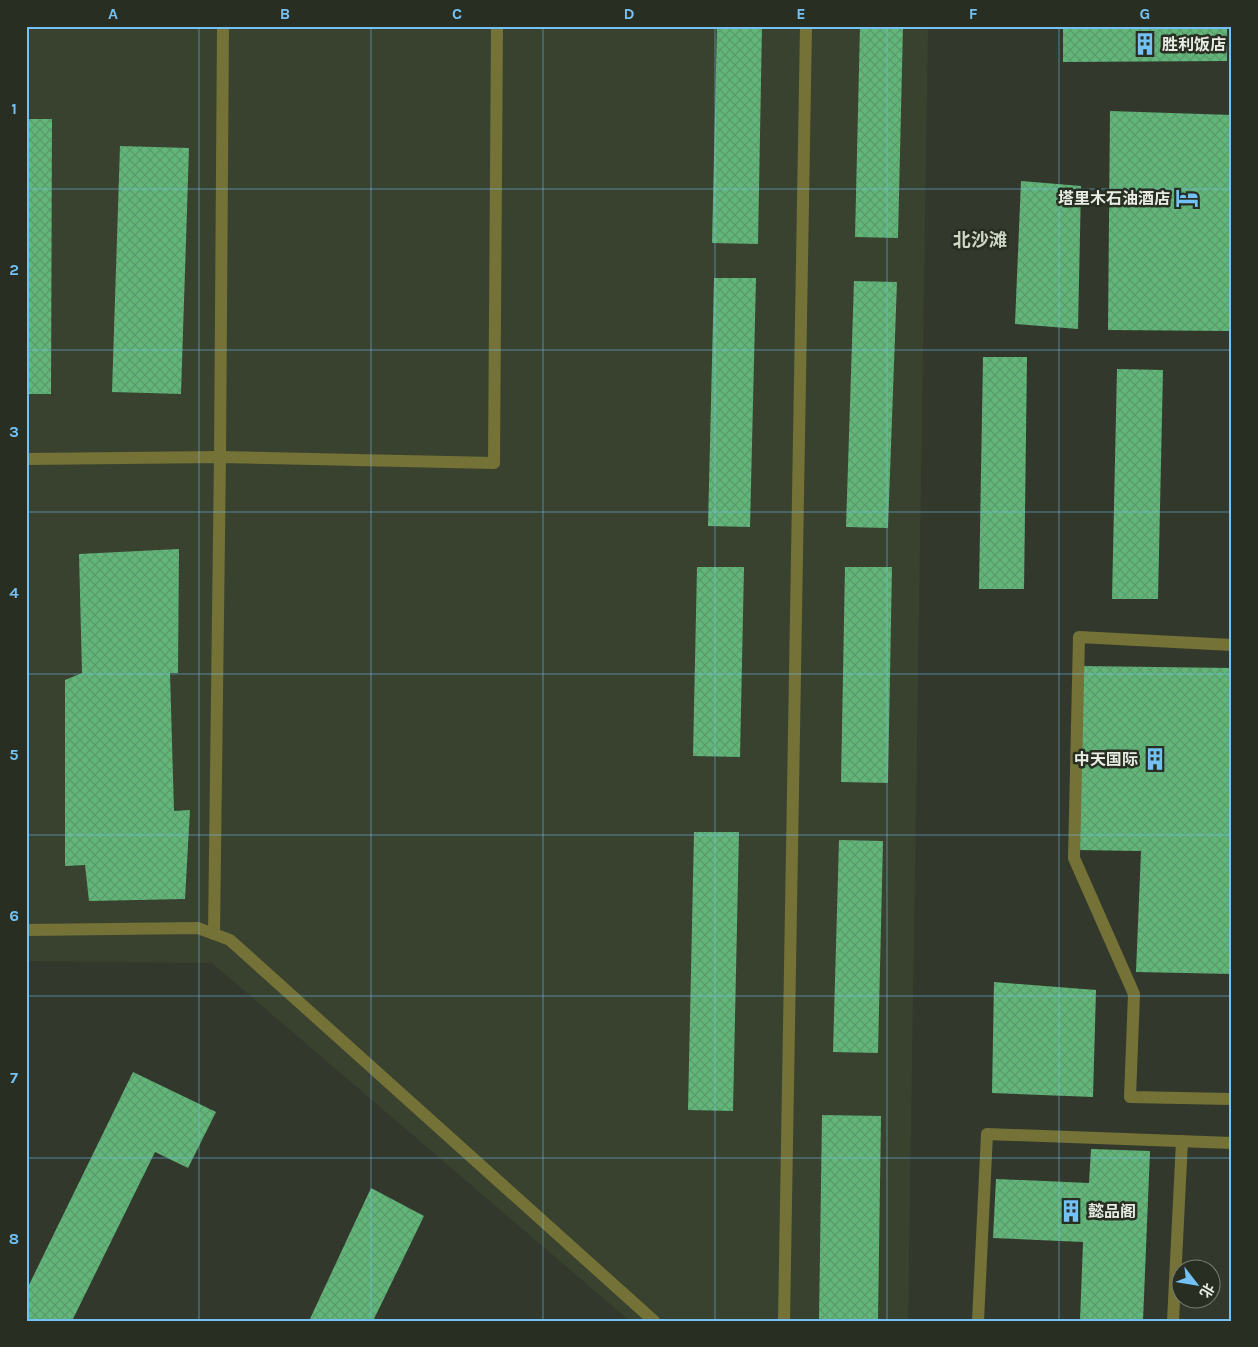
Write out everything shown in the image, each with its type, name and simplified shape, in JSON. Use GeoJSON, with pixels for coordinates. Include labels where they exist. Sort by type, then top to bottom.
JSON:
{"type":"FeatureCollection","features":[{"type":"Feature","properties":{"kind":"street"},"geometry":{"type":"LineString","coordinates":[[214,934],[223,26]]}},
{"type":"Feature","properties":{"kind":"street"},"geometry":{"type":"LineString","coordinates":[[26,459],[220,457],[494,463],[497,26]]}},
{"type":"Feature","properties":{"kind":"street"},"geometry":{"type":"LineString","coordinates":[[784,1321],[806,26]]}},
{"type":"Feature","properties":{"kind":"street"},"geometry":{"type":"LineString","coordinates":[[1232,645],[1079,636],[1074,858],[1134,994],[1130,1097],[1232,1099]]}},
{"type":"Feature","properties":{"kind":"street"},"geometry":{"type":"LineString","coordinates":[[26,930],[198,928],[230,940],[654,1321]]}},
{"type":"Feature","properties":{"kind":"street"},"geometry":{"type":"LineString","coordinates":[[978,1321],[987,1134],[1232,1143]]}},
{"type":"Feature","properties":{"kind":"street"},"geometry":{"type":"LineString","coordinates":[[1172,1321],[1182,1141]]}},
{"type":"Feature","properties":{"kind":"shaded area"},"geometry":{"type":"Polygon","coordinates":[[[26,26],[928,26],[908,1321],[630,1321],[212,963],[26,961],[26,26]]]}},
{"type":"Feature","properties":{"kind":"building"},"geometry":{"type":"Polygon","coordinates":[[[717,26],[762,26],[758,244],[712,243],[717,26]]]}},
{"type":"Feature","properties":{"kind":"building"},"geometry":{"type":"Polygon","coordinates":[[[860,26],[903,26],[898,238],[855,237],[860,26]]]}},
{"type":"Feature","properties":{"kind":"building","name":"胜利饭店"},"geometry":{"type":"Polygon","coordinates":[[[1063,26],[1227,26],[1227,61],[1063,62],[1063,26]]]}},
{"type":"Feature","properties":{"kind":"building"},"geometry":{"type":"Polygon","coordinates":[[[1110,111],[1232,115],[1232,331],[1108,330],[1110,111]]]}},
{"type":"Feature","properties":{"kind":"building"},"geometry":{"type":"Polygon","coordinates":[[[26,119],[52,119],[51,394],[26,394],[26,119]]]}},
{"type":"Feature","properties":{"kind":"building"},"geometry":{"type":"Polygon","coordinates":[[[120,146],[189,148],[181,394],[112,392],[120,146]]]}},
{"type":"Feature","properties":{"kind":"building"},"geometry":{"type":"Polygon","coordinates":[[[1021,181],[1081,186],[1078,329],[1015,324],[1021,181]]]}},
{"type":"Feature","properties":{"kind":"building"},"geometry":{"type":"Polygon","coordinates":[[[714,278],[756,278],[750,527],[708,526],[714,278]]]}},
{"type":"Feature","properties":{"kind":"building"},"geometry":{"type":"Polygon","coordinates":[[[854,281],[897,282],[888,528],[846,527],[854,281]]]}},
{"type":"Feature","properties":{"kind":"building"},"geometry":{"type":"Polygon","coordinates":[[[983,357],[1027,357],[1024,589],[979,589],[983,357]]]}},
{"type":"Feature","properties":{"kind":"building"},"geometry":{"type":"Polygon","coordinates":[[[1117,369],[1163,370],[1158,599],[1112,599],[1117,369]]]}},
{"type":"Feature","properties":{"kind":"building"},"geometry":{"type":"Polygon","coordinates":[[[179,549],[178,673],[170,673],[174,811],[190,810],[185,899],[89,901],[85,865],[65,866],[65,680],[82,673],[79,554],[179,549]]]}},
{"type":"Feature","properties":{"kind":"building"},"geometry":{"type":"Polygon","coordinates":[[[697,567],[744,567],[740,757],[693,756],[697,567]]]}},
{"type":"Feature","properties":{"kind":"building"},"geometry":{"type":"Polygon","coordinates":[[[845,567],[892,567],[888,783],[841,782],[845,567]]]}},
{"type":"Feature","properties":{"kind":"building","name":"中天国际"},"geometry":{"type":"Polygon","coordinates":[[[1080,666],[1232,668],[1232,974],[1136,972],[1141,851],[1077,850],[1080,666]]]}},
{"type":"Feature","properties":{"kind":"building"},"geometry":{"type":"Polygon","coordinates":[[[694,832],[739,832],[733,1111],[688,1110],[694,832]]]}},
{"type":"Feature","properties":{"kind":"building"},"geometry":{"type":"Polygon","coordinates":[[[839,840],[883,841],[878,1053],[833,1052],[839,840]]]}},
{"type":"Feature","properties":{"kind":"building"},"geometry":{"type":"Polygon","coordinates":[[[994,982],[1096,990],[1093,1097],[992,1093],[994,982]]]}},
{"type":"Feature","properties":{"kind":"building"},"geometry":{"type":"Polygon","coordinates":[[[133,1072],[216,1112],[188,1168],[155,1152],[72,1321],[26,1321],[26,1291],[133,1072]]]}},
{"type":"Feature","properties":{"kind":"building"},"geometry":{"type":"Polygon","coordinates":[[[822,1115],[881,1116],[878,1321],[819,1321],[822,1115]]]}},
{"type":"Feature","properties":{"kind":"building","name":"懿品阁"},"geometry":{"type":"Polygon","coordinates":[[[1091,1149],[1150,1151],[1143,1321],[1080,1321],[1083,1242],[993,1238],[996,1179],[1089,1183],[1091,1149]]]}},
{"type":"Feature","properties":{"kind":"building"},"geometry":{"type":"Polygon","coordinates":[[[371,1188],[424,1216],[373,1321],[309,1321],[371,1188]]]}},
{"type":"Feature","properties":{"kind":"place","name":"胜利饭店"},"geometry":{"type":"Point","coordinates":[1145,44]}},
{"type":"Feature","properties":{"kind":"place","name":"塔里木石油酒店"},"geometry":{"type":"Point","coordinates":[1187,198]}},
{"type":"Feature","properties":{"kind":"place","name":"中天国际"},"geometry":{"type":"Point","coordinates":[1155,759]}},
{"type":"Feature","properties":{"kind":"place","name":"懿品阁"},"geometry":{"type":"Point","coordinates":[1071,1211]}},
{"type":"Feature","properties":{"kind":"district","name":"北沙滩"},"geometry":{"type":"Point","coordinates":[980,240]}}]}
